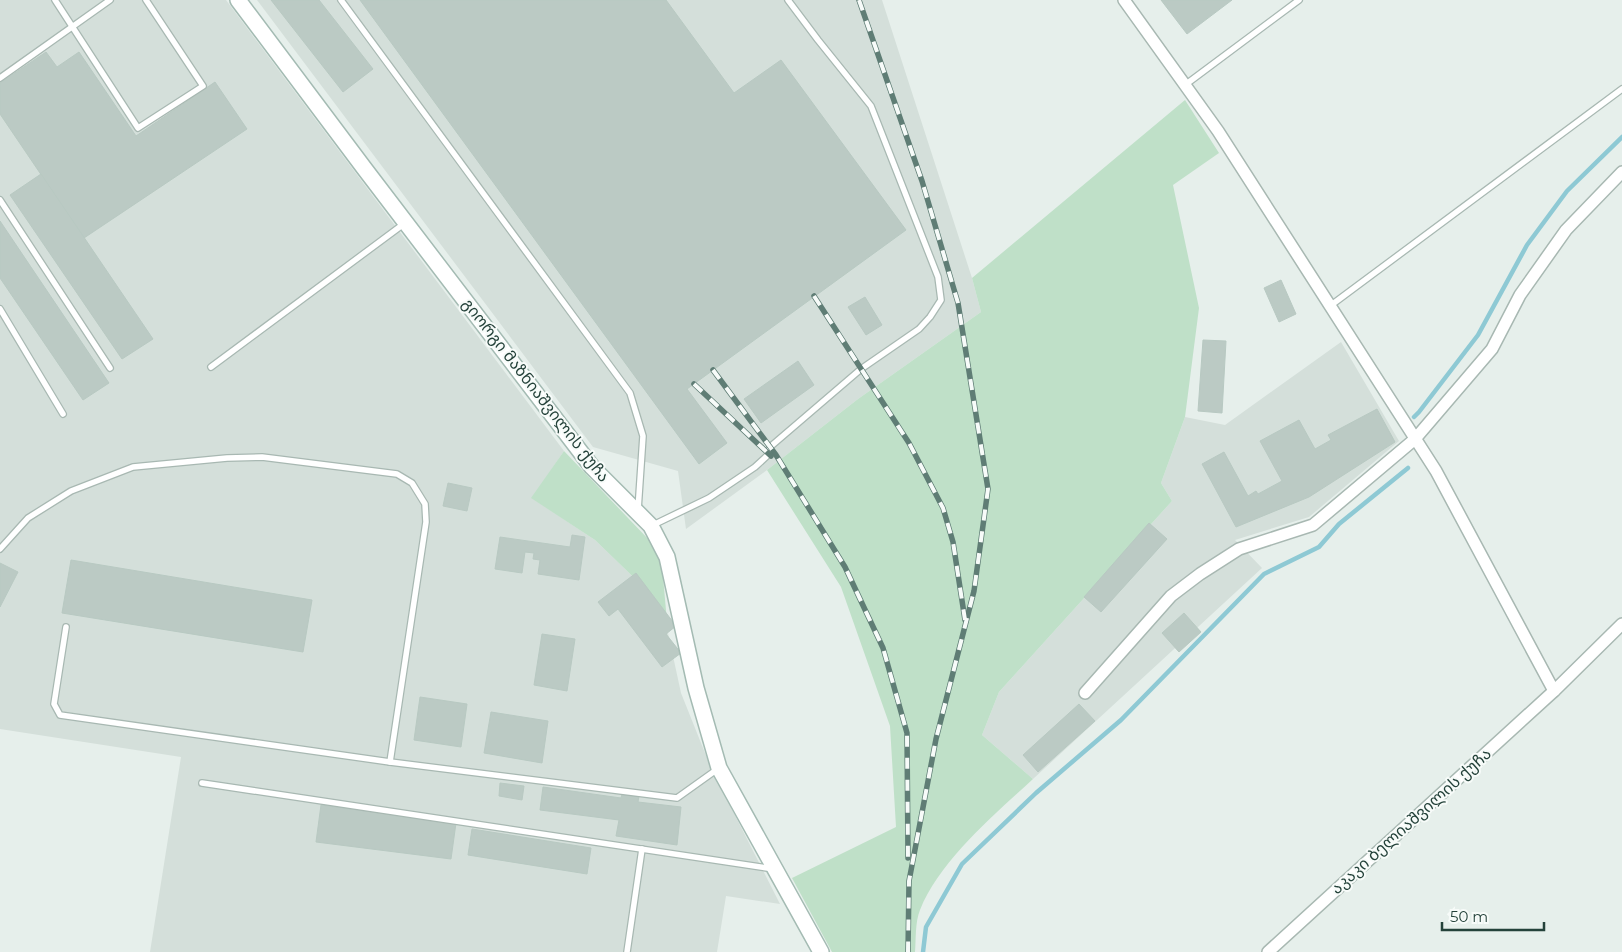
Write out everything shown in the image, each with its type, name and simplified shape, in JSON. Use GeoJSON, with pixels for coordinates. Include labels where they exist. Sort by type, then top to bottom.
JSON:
{"type":"FeatureCollection","features":[{"type":"Feature","properties":{"kind":"street","name":"გიორგი მაზნიაშვილის ქუჩა"},"geometry":{"type":"LineString","coordinates":[[238,0],[405,223],[592,467],[651,526],[667,557],[694,679],[719,768],[821,952]]}},
{"type":"Feature","properties":{"kind":"street"},"geometry":{"type":"LineString","coordinates":[[1124,0],[1218,131],[1436,471],[1554,691]]}},
{"type":"Feature","properties":{"kind":"street"},"geometry":{"type":"LineString","coordinates":[[1085,693],[1171,596],[1200,574],[1239,549],[1312,525],[1415,439],[1492,349],[1520,295],[1566,230],[1622,172]]}},
{"type":"Feature","properties":{"kind":"street","name":"აკაკი ბელიაშვილის ქუჩა"},"geometry":{"type":"LineString","coordinates":[[1268,952],[1554,691],[1622,624]]}},
{"type":"Feature","properties":{"kind":"lane"},"geometry":{"type":"LineString","coordinates":[[54,0],[138,128],[203,86],[146,0]]}},
{"type":"Feature","properties":{"kind":"lane"},"geometry":{"type":"LineString","coordinates":[[0,78],[110,0]]}},
{"type":"Feature","properties":{"kind":"lane"},"geometry":{"type":"LineString","coordinates":[[341,0],[630,393],[643,436],[638,512]]}},
{"type":"Feature","properties":{"kind":"lane"},"geometry":{"type":"LineString","coordinates":[[651,526],[709,498],[755,467],[769,454],[770,447],[861,369],[919,329],[930,317],[941,300],[938,277],[871,106],[788,0]]}},
{"type":"Feature","properties":{"kind":"lane"},"geometry":{"type":"LineString","coordinates":[[1185,85],[1300,0]]}},
{"type":"Feature","properties":{"kind":"lane"},"geometry":{"type":"LineString","coordinates":[[1330,306],[1622,88]]}},
{"type":"Feature","properties":{"kind":"lane"},"geometry":{"type":"LineString","coordinates":[[0,200],[110,368]]}},
{"type":"Feature","properties":{"kind":"lane"},"geometry":{"type":"LineString","coordinates":[[211,367],[405,223]]}},
{"type":"Feature","properties":{"kind":"lane"},"geometry":{"type":"LineString","coordinates":[[0,309],[63,414]]}},
{"type":"Feature","properties":{"kind":"lane"},"geometry":{"type":"LineString","coordinates":[[0,549],[28,518],[72,490],[133,467],[227,458],[262,457],[397,474],[412,483],[424,504],[426,522],[390,762]]}},
{"type":"Feature","properties":{"kind":"lane"},"geometry":{"type":"LineString","coordinates":[[66,626],[54,704],[60,715],[390,762],[677,798],[719,768]]}},
{"type":"Feature","properties":{"kind":"lane"},"geometry":{"type":"LineString","coordinates":[[202,783],[775,870]]}},
{"type":"Feature","properties":{"kind":"lane"},"geometry":{"type":"LineString","coordinates":[[627,952],[642,849]]}},
{"type":"Feature","properties":{"kind":"shaded area"},"geometry":{"type":"Polygon","coordinates":[[[0,0],[226,0],[564,451],[532,498],[595,540],[654,597],[668,633],[681,693],[711,768],[780,904],[726,896],[717,952],[150,952],[181,757],[0,729],[0,0]]]}},
{"type":"Feature","properties":{"kind":"shaded area"},"geometry":{"type":"Polygon","coordinates":[[[257,0],[882,0],[972,278],[981,312],[858,399],[767,470],[686,529],[678,471],[593,447],[257,0]]]}},
{"type":"Feature","properties":{"kind":"shaded area"},"geometry":{"type":"Polygon","coordinates":[[[1341,342],[1399,441],[1309,517],[1235,540],[1262,568],[1033,779],[982,735],[999,692],[1172,501],[1161,483],[1185,417],[1225,425],[1341,342]]]}},
{"type":"Feature","properties":{"kind":"green space"},"geometry":{"type":"Polygon","coordinates":[[[1185,100],[1219,153],[1173,185],[1199,308],[1185,417],[1161,483],[1172,501],[999,692],[982,735],[1033,779],[969,839],[954,856],[929,891],[918,915],[915,952],[832,952],[792,878],[896,827],[890,726],[841,587],[767,470],[858,399],[981,312],[972,278],[1185,100]]]}},
{"type":"Feature","properties":{"kind":"green space"},"geometry":{"type":"Polygon","coordinates":[[[564,451],[650,541],[662,565],[668,633],[654,597],[595,540],[531,498],[564,451]]]}},
{"type":"Feature","properties":{"kind":"building"},"geometry":{"type":"Polygon","coordinates":[[[271,0],[319,0],[373,69],[343,92],[271,0]]]}},
{"type":"Feature","properties":{"kind":"building"},"geometry":{"type":"Polygon","coordinates":[[[360,0],[666,0],[734,93],[781,60],[906,230],[687,389],[727,443],[699,464],[360,0]]]}},
{"type":"Feature","properties":{"kind":"building"},"geometry":{"type":"Polygon","coordinates":[[[1161,0],[1232,0],[1187,34],[1161,0]]]}},
{"type":"Feature","properties":{"kind":"building"},"geometry":{"type":"Polygon","coordinates":[[[46,52],[57,67],[79,52],[136,136],[215,82],[247,129],[84,238],[0,114],[0,83],[46,52]]]}},
{"type":"Feature","properties":{"kind":"building"},"geometry":{"type":"Polygon","coordinates":[[[41,174],[153,339],[122,359],[10,195],[41,174]]]}},
{"type":"Feature","properties":{"kind":"building"},"geometry":{"type":"Polygon","coordinates":[[[0,221],[109,383],[83,400],[0,278],[0,221]]]}},
{"type":"Feature","properties":{"kind":"building"},"geometry":{"type":"Polygon","coordinates":[[[1281,280],[1296,314],[1279,322],[1264,288],[1281,280]]]}},
{"type":"Feature","properties":{"kind":"building"},"geometry":{"type":"Polygon","coordinates":[[[865,297],[882,325],[866,335],[848,307],[865,297]]]}},
{"type":"Feature","properties":{"kind":"building"},"geometry":{"type":"Polygon","coordinates":[[[1203,340],[1226,341],[1222,413],[1198,411],[1203,340]]]}},
{"type":"Feature","properties":{"kind":"building"},"geometry":{"type":"Polygon","coordinates":[[[798,361],[814,385],[761,423],[744,399],[798,361]]]}},
{"type":"Feature","properties":{"kind":"building"},"geometry":{"type":"Polygon","coordinates":[[[1377,409],[1395,442],[1309,497],[1236,527],[1202,464],[1224,452],[1248,496],[1256,491],[1258,494],[1282,481],[1260,441],[1299,420],[1315,449],[1331,440],[1328,435],[1377,409]]]}},
{"type":"Feature","properties":{"kind":"building"},"geometry":{"type":"Polygon","coordinates":[[[448,483],[472,488],[467,511],[443,506],[448,483]]]}},
{"type":"Feature","properties":{"kind":"building"},"geometry":{"type":"Polygon","coordinates":[[[1149,523],[1167,539],[1101,612],[1084,597],[1149,523]]]}},
{"type":"Feature","properties":{"kind":"building"},"geometry":{"type":"Polygon","coordinates":[[[572,535],[585,537],[579,580],[538,574],[540,560],[533,559],[534,553],[525,552],[522,573],[495,569],[500,537],[570,547],[572,535]]]}},
{"type":"Feature","properties":{"kind":"building"},"geometry":{"type":"Polygon","coordinates":[[[71,560],[312,600],[303,652],[62,613],[71,560]]]}},
{"type":"Feature","properties":{"kind":"building"},"geometry":{"type":"Polygon","coordinates":[[[0,563],[18,572],[0,607],[0,563]]]}},
{"type":"Feature","properties":{"kind":"building"},"geometry":{"type":"Polygon","coordinates":[[[636,573],[676,626],[666,634],[681,653],[662,667],[618,609],[609,616],[598,602],[636,573]]]}},
{"type":"Feature","properties":{"kind":"building"},"geometry":{"type":"Polygon","coordinates":[[[1184,613],[1201,632],[1179,652],[1162,633],[1184,613]]]}},
{"type":"Feature","properties":{"kind":"building"},"geometry":{"type":"Polygon","coordinates":[[[542,634],[575,639],[567,691],[534,685],[542,634]]]}},
{"type":"Feature","properties":{"kind":"building"},"geometry":{"type":"Polygon","coordinates":[[[420,697],[467,704],[461,747],[414,740],[420,697]]]}},
{"type":"Feature","properties":{"kind":"building"},"geometry":{"type":"Polygon","coordinates":[[[1079,704],[1095,721],[1038,772],[1023,755],[1079,704]]]}},
{"type":"Feature","properties":{"kind":"building"},"geometry":{"type":"Polygon","coordinates":[[[491,712],[548,721],[542,763],[484,753],[491,712]]]}},
{"type":"Feature","properties":{"kind":"building"},"geometry":{"type":"Polygon","coordinates":[[[500,783],[524,786],[522,800],[499,796],[500,783]]]}},
{"type":"Feature","properties":{"kind":"building"},"geometry":{"type":"Polygon","coordinates":[[[543,787],[621,798],[622,794],[639,796],[638,802],[681,807],[677,845],[616,836],[619,820],[540,810],[543,787]]]}},
{"type":"Feature","properties":{"kind":"building"},"geometry":{"type":"Polygon","coordinates":[[[321,805],[456,823],[451,859],[316,842],[321,805]]]}},
{"type":"Feature","properties":{"kind":"building"},"geometry":{"type":"Polygon","coordinates":[[[472,829],[591,848],[587,874],[468,855],[472,829]]]}},
{"type":"Feature","properties":{"kind":"waterway"},"geometry":{"type":"LineString","coordinates":[[1414,417],[1478,335],[1527,245],[1567,191],[1622,137]]}},
{"type":"Feature","properties":{"kind":"waterway"},"geometry":{"type":"LineString","coordinates":[[923,952],[926,927],[962,864],[1036,793],[1121,720],[1264,574],[1319,547],[1339,524],[1408,468]]}},
{"type":"Feature","properties":{"kind":"railway"},"geometry":{"type":"LineString","coordinates":[[859,0],[922,181],[958,303],[988,489],[974,591],[936,739],[909,881],[908,952]]}},
{"type":"Feature","properties":{"kind":"railway"},"geometry":{"type":"LineString","coordinates":[[814,296],[909,443],[943,508],[953,542],[965,620]]}},
{"type":"Feature","properties":{"kind":"railway"},"geometry":{"type":"LineString","coordinates":[[713,370],[776,455],[845,567],[883,648],[907,733],[908,858]]}},
{"type":"Feature","properties":{"kind":"railway"},"geometry":{"type":"LineString","coordinates":[[694,384],[771,456]]}}]}
